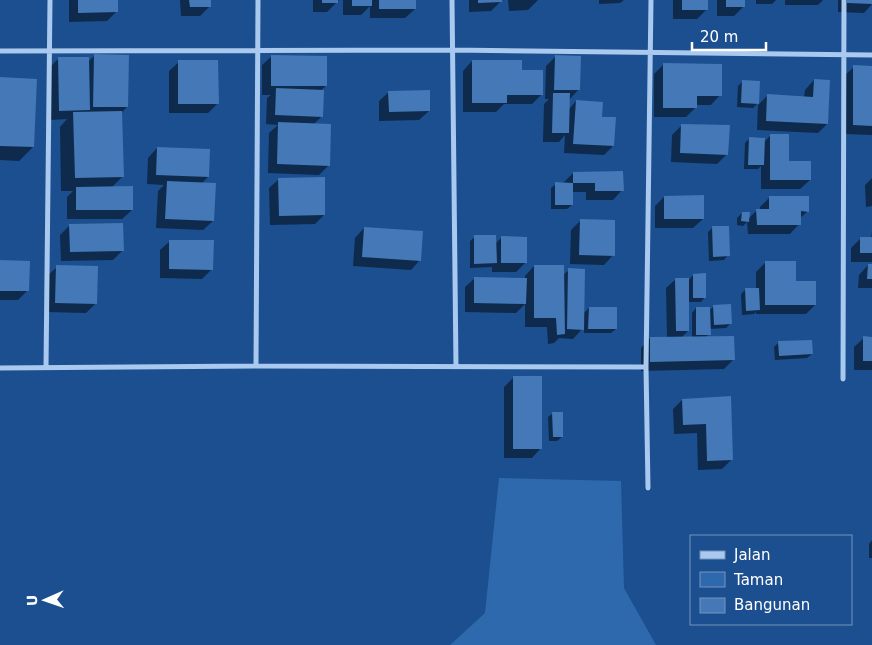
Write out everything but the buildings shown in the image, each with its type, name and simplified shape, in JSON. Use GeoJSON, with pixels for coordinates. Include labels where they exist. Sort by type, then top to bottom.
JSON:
{"type":"FeatureCollection","features":[{"type":"Feature","properties":{"kind":"street"},"geometry":{"type":"LineString","coordinates":[[46,368],[50,0]]}},
{"type":"Feature","properties":{"kind":"street"},"geometry":{"type":"LineString","coordinates":[[256,366],[258,0]]}},
{"type":"Feature","properties":{"kind":"street"},"geometry":{"type":"LineString","coordinates":[[452,0],[456,367]]}},
{"type":"Feature","properties":{"kind":"street"},"geometry":{"type":"LineString","coordinates":[[648,488],[646,367],[651,0]]}},
{"type":"Feature","properties":{"kind":"street"},"geometry":{"type":"LineString","coordinates":[[843,379],[844,0]]}},
{"type":"Feature","properties":{"kind":"street"},"geometry":{"type":"LineString","coordinates":[[0,51],[452,50],[872,55]]}},
{"type":"Feature","properties":{"kind":"street"},"geometry":{"type":"LineString","coordinates":[[0,368],[256,366],[646,367]]}},
{"type":"Feature","properties":{"kind":"green space"},"geometry":{"type":"Polygon","coordinates":[[[499,478],[621,481],[624,588],[656,645],[450,645],[485,613],[499,478]]]}}]}
